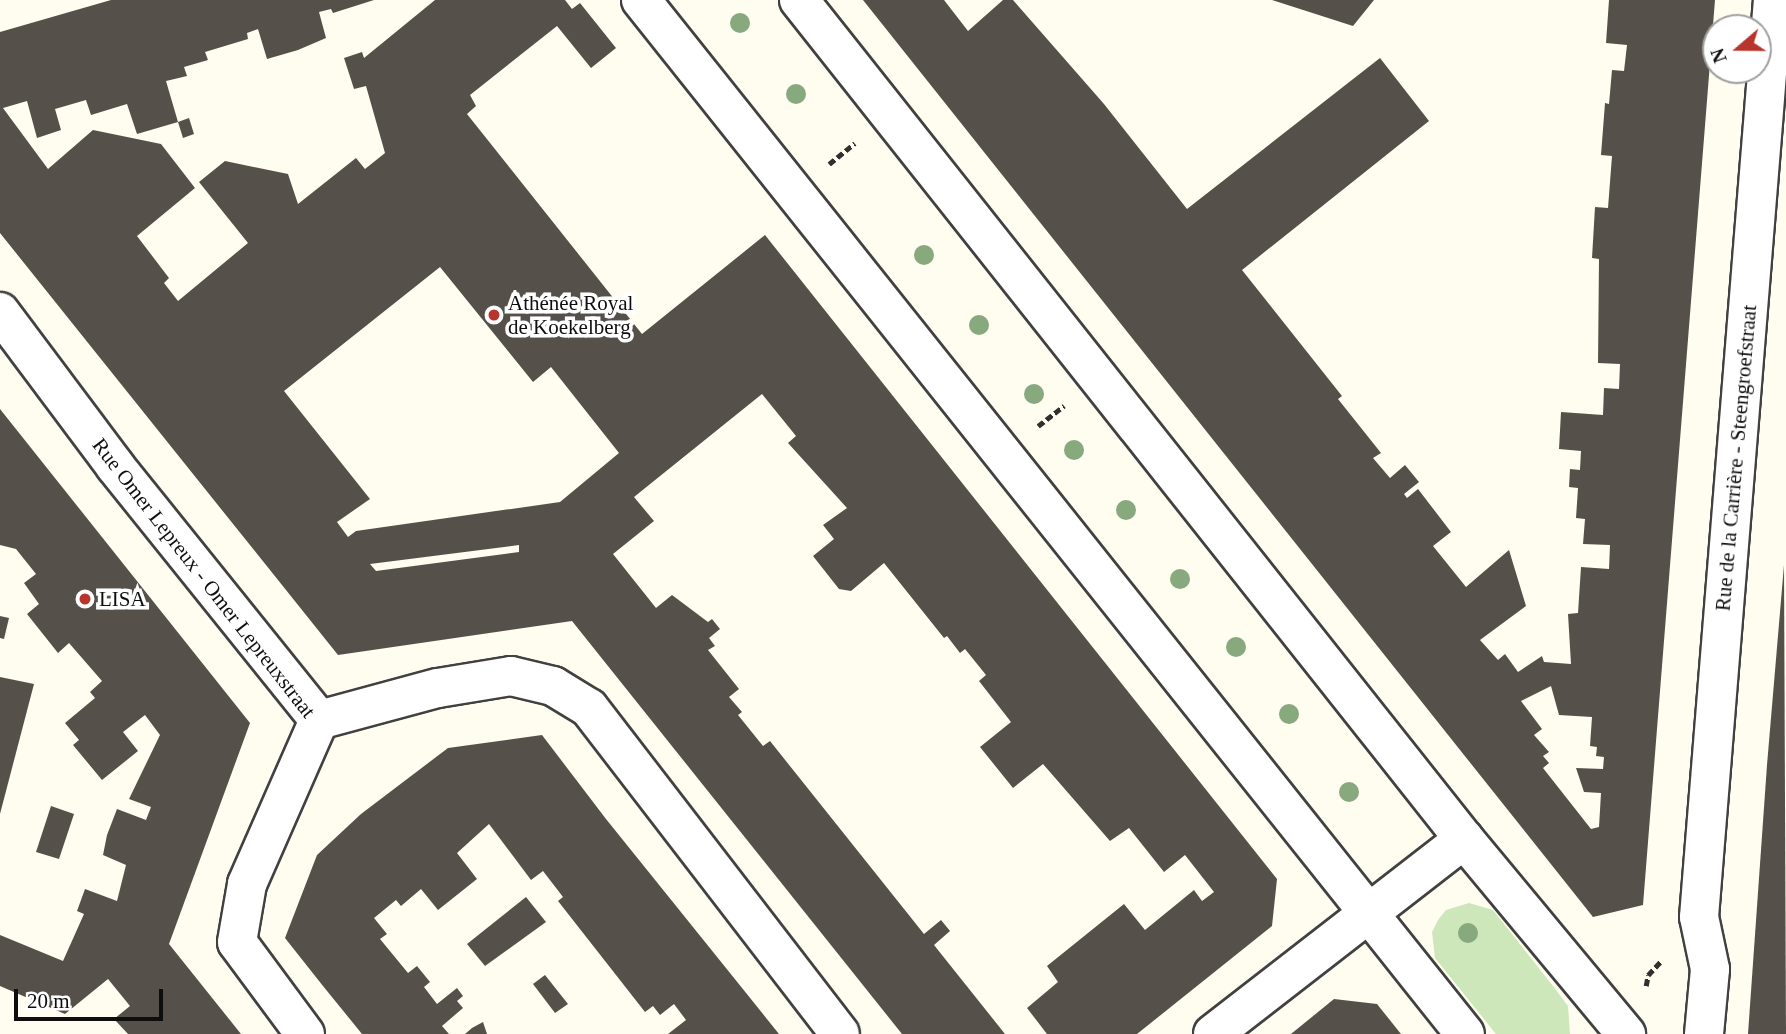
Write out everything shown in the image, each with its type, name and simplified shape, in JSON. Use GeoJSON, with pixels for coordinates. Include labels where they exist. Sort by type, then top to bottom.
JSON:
{"type":"FeatureCollection","features":[{"type":"Feature","properties":{"kind":"street"},"geometry":{"type":"LineString","coordinates":[[641,0],[1465,1034]]}},
{"type":"Feature","properties":{"kind":"street"},"geometry":{"type":"LineString","coordinates":[[799,0],[1464,839],[1620,1027]]}},
{"type":"Feature","properties":{"kind":"street","name":"Rue de la Carrière - Steengroefstraat"},"geometry":{"type":"LineString","coordinates":[[1704,1034],[1710,969],[1699,917],[1773,0]]}},
{"type":"Feature","properties":{"kind":"street","name":"Rue Omer Lepreux - Omer Lepreuxstraat"},"geometry":{"type":"LineString","coordinates":[[3,319],[115,466],[319,720],[247,884],[237,942],[305,1034]]}},
{"type":"Feature","properties":{"kind":"street"},"geometry":{"type":"LineString","coordinates":[[319,720],[438,688],[511,676],[553,685],[589,708],[840,1034]]}},
{"type":"Feature","properties":{"kind":"street"},"geometry":{"type":"LineString","coordinates":[[1213,1034],[1464,839]]}},
{"type":"Feature","properties":{"kind":"path"},"geometry":{"type":"LineString","coordinates":[[819,173],[866,134]]}},
{"type":"Feature","properties":{"kind":"path"},"geometry":{"type":"LineString","coordinates":[[1030,433],[1073,398]]}},
{"type":"Feature","properties":{"kind":"path"},"geometry":{"type":"LineString","coordinates":[[1620,1027],[1646,986],[1648,975],[1668,954],[1672,940],[1699,917]]}},
{"type":"Feature","properties":{"kind":"green space"},"geometry":{"type":"Polygon","coordinates":[[[1469,903],[1493,910],[1556,990],[1568,1006],[1570,1034],[1496,1034],[1435,958],[1432,932],[1438,920],[1446,910],[1469,903]]]}},
{"type":"Feature","properties":{"kind":"building"},"geometry":{"type":"Polygon","coordinates":[[[111,0],[374,0],[333,13],[331,9],[319,12],[326,38],[298,50],[267,59],[258,29],[247,33],[248,39],[205,52],[208,60],[184,67],[187,76],[166,81],[178,122],[137,134],[127,104],[91,115],[86,100],[55,109],[61,130],[37,138],[27,101],[3,108],[48,169],[93,130],[161,144],[195,188],[137,236],[169,278],[164,283],[178,301],[248,243],[199,182],[225,161],[288,174],[298,204],[356,158],[365,169],[385,153],[366,86],[354,89],[344,58],[362,52],[364,58],[435,0],[565,0],[572,9],[580,3],[616,48],[591,68],[557,26],[470,95],[476,106],[467,114],[642,334],[765,235],[1277,879],[1272,926],[1137,1034],[1047,1034],[1027,1008],[1058,982],[1047,966],[1124,904],[1145,930],[1194,890],[1202,901],[1214,892],[1185,855],[1164,872],[1129,828],[1110,841],[1043,764],[1013,788],[980,747],[1011,722],[979,681],[986,675],[965,649],[960,653],[947,636],[944,638],[884,563],[851,591],[839,589],[813,556],[834,539],[823,525],[847,508],[788,443],[796,436],[762,394],[634,497],[654,521],[613,554],[656,608],[672,595],[708,622],[712,619],[720,629],[709,638],[715,646],[708,650],[739,689],[729,697],[742,712],[738,715],[763,746],[770,741],[924,934],[941,920],[950,931],[934,945],[1005,1034],[902,1034],[572,621],[338,655],[0,233],[0,32],[111,0]],[[440,267],[284,391],[370,499],[337,522],[348,537],[356,531],[560,502],[619,453],[551,367],[533,382],[440,267]],[[519,545],[370,564],[376,571],[519,552],[519,545]]]}},
{"type":"Feature","properties":{"kind":"building"},"geometry":{"type":"Polygon","coordinates":[[[863,0],[944,0],[968,31],[1003,0],[1013,0],[1104,104],[1187,209],[1380,58],[1429,121],[1242,270],[1342,396],[1338,399],[1381,453],[1373,458],[1390,478],[1405,465],[1419,482],[1404,494],[1407,498],[1418,489],[1451,532],[1433,546],[1466,587],[1509,550],[1526,606],[1480,640],[1498,660],[1505,654],[1518,672],[1542,656],[1544,662],[1571,664],[1568,614],[1578,613],[1581,567],[1609,569],[1610,545],[1583,544],[1585,519],[1576,518],[1578,488],[1569,487],[1570,469],[1580,470],[1581,451],[1559,449],[1561,412],[1603,415],[1604,388],[1619,389],[1620,364],[1598,363],[1599,259],[1592,258],[1595,207],[1608,208],[1612,156],[1601,155],[1605,103],[1609,104],[1612,70],[1624,71],[1627,45],[1606,43],[1609,0],[1715,0],[1714,14],[1702,14],[1702,84],[1708,84],[1643,905],[1593,917],[863,0]],[[1551,686],[1521,701],[1542,729],[1534,735],[1549,752],[1543,756],[1549,763],[1543,768],[1591,829],[1599,827],[1601,793],[1584,792],[1576,768],[1603,769],[1604,757],[1596,756],[1597,747],[1590,746],[1592,717],[1559,715],[1551,686]]]}},
{"type":"Feature","properties":{"kind":"building"},"geometry":{"type":"Polygon","coordinates":[[[1272,0],[1374,0],[1353,26],[1272,0]]]}},
{"type":"Feature","properties":{"kind":"building"},"geometry":{"type":"Polygon","coordinates":[[[189,118],[194,134],[183,138],[178,122],[189,118]]]}},
{"type":"Feature","properties":{"kind":"building"},"geometry":{"type":"Polygon","coordinates":[[[0,409],[250,723],[169,944],[241,1034],[128,1034],[114,1019],[130,1006],[108,979],[65,1014],[0,986],[0,935],[63,961],[84,914],[77,911],[85,889],[117,901],[126,865],[103,855],[107,835],[117,809],[146,820],[151,807],[129,799],[160,735],[145,715],[123,732],[138,751],[102,780],[73,745],[79,740],[65,723],[95,698],[90,692],[102,681],[69,643],[58,653],[27,614],[39,604],[24,583],[36,574],[16,549],[0,545],[0,409]]]}},
{"type":"Feature","properties":{"kind":"building"},"geometry":{"type":"Polygon","coordinates":[[[1784,565],[1786,1034],[1748,1034],[1767,765],[1784,565]]]}},
{"type":"Feature","properties":{"kind":"building"},"geometry":{"type":"Polygon","coordinates":[[[0,616],[9,618],[4,639],[0,638],[0,616]]]}},
{"type":"Feature","properties":{"kind":"building"},"geometry":{"type":"Polygon","coordinates":[[[0,677],[34,684],[0,814],[0,677]]]}},
{"type":"Feature","properties":{"kind":"building"},"geometry":{"type":"Polygon","coordinates":[[[542,735],[779,1034],[668,1034],[686,1020],[674,1004],[660,1015],[653,1006],[645,1012],[558,901],[563,897],[543,871],[531,880],[489,824],[457,853],[477,879],[438,910],[421,889],[401,906],[396,900],[374,918],[387,934],[380,939],[408,973],[417,966],[430,982],[424,987],[437,1004],[457,988],[463,996],[457,1001],[463,1008],[442,1026],[449,1034],[362,1034],[323,986],[285,938],[317,855],[361,814],[448,748],[542,735]]]}},
{"type":"Feature","properties":{"kind":"building"},"geometry":{"type":"Polygon","coordinates":[[[51,806],[74,814],[59,859],[36,852],[51,806]]]}},
{"type":"Feature","properties":{"kind":"building"},"geometry":{"type":"Polygon","coordinates":[[[526,897],[546,922],[485,966],[467,944],[526,897]]]}},
{"type":"Feature","properties":{"kind":"building"},"geometry":{"type":"Polygon","coordinates":[[[545,975],[568,1004],[555,1013],[533,984],[545,975]]]}},
{"type":"Feature","properties":{"kind":"building"},"geometry":{"type":"Polygon","coordinates":[[[1334,999],[1377,1004],[1401,1034],[1291,1034],[1334,999]]]}},
{"type":"Feature","properties":{"kind":"building"},"geometry":{"type":"Polygon","coordinates":[[[483,1022],[487,1034],[465,1034],[472,1028],[483,1022]]]}},
{"type":"Feature","properties":{"kind":"place","name":"Athénée Royal de Koekelberg"},"geometry":{"type":"Point","coordinates":[494,315]}},
{"type":"Feature","properties":{"kind":"place","name":"LISA"},"geometry":{"type":"Point","coordinates":[85,599]}}]}
